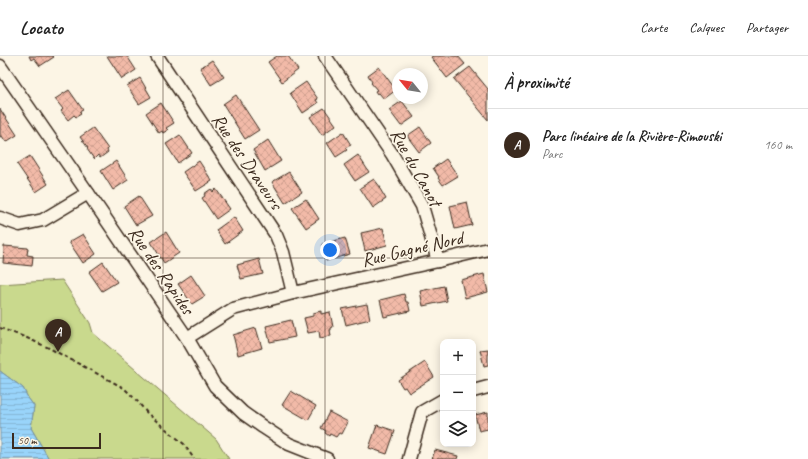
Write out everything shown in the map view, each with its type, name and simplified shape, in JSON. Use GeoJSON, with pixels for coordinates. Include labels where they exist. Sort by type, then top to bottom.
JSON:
{"type":"FeatureCollection","features":[{"type":"Feature","properties":{"kind":"street","name":"Rue des Draveurs"},"geometry":{"type":"LineString","coordinates":[[158,56],[276,235],[283,252],[293,293]]}},
{"type":"Feature","properties":{"kind":"street","name":"Rue du Canot"},"geometry":{"type":"LineString","coordinates":[[325,56],[392,154],[422,206],[438,261]]}},
{"type":"Feature","properties":{"kind":"street","name":"Rue des Rapides"},"geometry":{"type":"LineString","coordinates":[[0,66],[187,338],[215,386],[243,413],[263,427],[290,444],[326,459]]}},
{"type":"Feature","properties":{"kind":"street"},"geometry":{"type":"LineString","coordinates":[[0,218],[20,225],[43,220],[88,193]]}},
{"type":"Feature","properties":{"kind":"street","name":"Rue Gagné Nord"},"geometry":{"type":"LineString","coordinates":[[187,338],[233,309],[293,293],[488,249]]}},
{"type":"Feature","properties":{"kind":"street"},"geometry":{"type":"LineString","coordinates":[[476,390],[488,387]]}},
{"type":"Feature","properties":{"kind":"street"},"geometry":{"type":"LineString","coordinates":[[409,459],[422,412],[440,402]]}},
{"type":"Feature","properties":{"kind":"path"},"geometry":{"type":"LineString","coordinates":[[0,328],[49,348],[124,388],[147,413],[184,444],[194,459]]}},
{"type":"Feature","properties":{"kind":"path"},"geometry":{"type":"LineString","coordinates":[[190,459],[191,454]]}},
{"type":"Feature","properties":{"kind":"green space"},"geometry":{"type":"Polygon","coordinates":[[[62,280],[90,323],[93,333],[216,439],[229,459],[49,459],[31,428],[34,406],[23,388],[0,371],[0,284],[62,280]]]}},
{"type":"Feature","properties":{"kind":"water"},"geometry":{"type":"Polygon","coordinates":[[[0,371],[23,388],[34,406],[31,428],[49,459],[0,459],[0,371]]]}},
{"type":"Feature","properties":{"kind":"building"},"geometry":{"type":"Polygon","coordinates":[[[29,56],[54,57],[40,66],[34,58],[31,60],[29,56]]]}},
{"type":"Feature","properties":{"kind":"building"},"geometry":{"type":"Polygon","coordinates":[[[107,56],[127,56],[136,70],[122,79],[107,56]]]}},
{"type":"Feature","properties":{"kind":"building"},"geometry":{"type":"Polygon","coordinates":[[[277,56],[288,56],[298,70],[282,82],[268,62],[277,56]]]}},
{"type":"Feature","properties":{"kind":"building"},"geometry":{"type":"Polygon","coordinates":[[[458,56],[465,64],[447,78],[431,57],[458,56]]]}},
{"type":"Feature","properties":{"kind":"building"},"geometry":{"type":"Polygon","coordinates":[[[212,60],[224,77],[211,85],[200,68],[212,60]]]}},
{"type":"Feature","properties":{"kind":"building"},"geometry":{"type":"Polygon","coordinates":[[[379,67],[392,85],[392,93],[384,99],[379,93],[377,94],[375,91],[377,90],[371,83],[372,82],[368,75],[379,67]]]}},
{"type":"Feature","properties":{"kind":"building"},"geometry":{"type":"Polygon","coordinates":[[[470,67],[488,89],[488,120],[454,79],[470,67]]]}},
{"type":"Feature","properties":{"kind":"building"},"geometry":{"type":"Polygon","coordinates":[[[140,78],[151,97],[139,104],[127,86],[140,78]]]}},
{"type":"Feature","properties":{"kind":"building"},"geometry":{"type":"Polygon","coordinates":[[[306,82],[318,99],[316,100],[318,103],[303,113],[290,93],[306,82]]]}},
{"type":"Feature","properties":{"kind":"building"},"geometry":{"type":"Polygon","coordinates":[[[69,90],[83,110],[79,112],[81,114],[76,117],[74,115],[68,120],[61,111],[63,109],[55,99],[69,90]]]}},
{"type":"Feature","properties":{"kind":"building"},"geometry":{"type":"Polygon","coordinates":[[[236,95],[259,130],[245,139],[223,104],[236,95]]]}},
{"type":"Feature","properties":{"kind":"building"},"geometry":{"type":"Polygon","coordinates":[[[161,103],[174,123],[166,128],[168,130],[163,133],[162,131],[159,133],[146,113],[161,103]]]}},
{"type":"Feature","properties":{"kind":"building"},"geometry":{"type":"Polygon","coordinates":[[[398,104],[404,104],[414,117],[401,126],[389,110],[398,104]]]}},
{"type":"Feature","properties":{"kind":"building"},"geometry":{"type":"Polygon","coordinates":[[[324,108],[336,125],[322,135],[310,117],[324,108]]]}},
{"type":"Feature","properties":{"kind":"building"},"geometry":{"type":"Polygon","coordinates":[[[0,109],[17,135],[6,142],[2,136],[0,137],[0,109]]]}},
{"type":"Feature","properties":{"kind":"building"},"geometry":{"type":"Polygon","coordinates":[[[420,127],[431,143],[419,152],[407,136],[420,127]]]}},
{"type":"Feature","properties":{"kind":"building"},"geometry":{"type":"Polygon","coordinates":[[[93,128],[108,149],[108,152],[100,158],[98,155],[94,159],[80,137],[93,128]]]}},
{"type":"Feature","properties":{"kind":"building"},"geometry":{"type":"Polygon","coordinates":[[[343,132],[351,145],[345,148],[347,150],[336,157],[327,143],[343,132]]]}},
{"type":"Feature","properties":{"kind":"building"},"geometry":{"type":"Polygon","coordinates":[[[180,135],[192,153],[178,163],[166,144],[180,135]]]}},
{"type":"Feature","properties":{"kind":"building"},"geometry":{"type":"Polygon","coordinates":[[[268,140],[281,161],[265,171],[253,150],[268,140]]]}},
{"type":"Feature","properties":{"kind":"building"},"geometry":{"type":"Polygon","coordinates":[[[358,155],[369,172],[355,181],[344,165],[358,155]]]}},
{"type":"Feature","properties":{"kind":"building"},"geometry":{"type":"Polygon","coordinates":[[[30,156],[48,184],[36,192],[17,164],[30,156]]]}},
{"type":"Feature","properties":{"kind":"building"},"geometry":{"type":"Polygon","coordinates":[[[446,159],[458,176],[443,185],[433,168],[446,159]]]}},
{"type":"Feature","properties":{"kind":"building"},"geometry":{"type":"Polygon","coordinates":[[[116,161],[128,180],[113,190],[101,171],[116,161]]]}},
{"type":"Feature","properties":{"kind":"building"},"geometry":{"type":"Polygon","coordinates":[[[199,161],[212,181],[196,191],[183,172],[199,161]]]}},
{"type":"Feature","properties":{"kind":"building"},"geometry":{"type":"Polygon","coordinates":[[[289,172],[302,192],[285,203],[272,182],[289,172]]]}},
{"type":"Feature","properties":{"kind":"building"},"geometry":{"type":"Polygon","coordinates":[[[374,179],[381,188],[380,189],[386,199],[373,208],[360,188],[374,179]]]}},
{"type":"Feature","properties":{"kind":"building"},"geometry":{"type":"Polygon","coordinates":[[[211,189],[213,192],[216,189],[230,209],[216,219],[202,198],[205,196],[204,194],[211,189]]]}},
{"type":"Feature","properties":{"kind":"building"},"geometry":{"type":"Polygon","coordinates":[[[139,196],[152,216],[136,225],[124,206],[139,196]]]}},
{"type":"Feature","properties":{"kind":"building"},"geometry":{"type":"Polygon","coordinates":[[[306,199],[319,219],[306,228],[292,208],[306,199]]]}},
{"type":"Feature","properties":{"kind":"building"},"geometry":{"type":"Polygon","coordinates":[[[467,202],[472,225],[455,229],[450,206],[467,202]]]}},
{"type":"Feature","properties":{"kind":"building"},"geometry":{"type":"Polygon","coordinates":[[[234,217],[243,231],[225,244],[216,230],[234,217]]]}},
{"type":"Feature","properties":{"kind":"building"},"geometry":{"type":"Polygon","coordinates":[[[383,228],[387,245],[365,251],[361,233],[383,228]]]}},
{"type":"Feature","properties":{"kind":"building"},"geometry":{"type":"Polygon","coordinates":[[[166,232],[179,253],[164,263],[151,242],[166,232]]]}},
{"type":"Feature","properties":{"kind":"building"},"geometry":{"type":"Polygon","coordinates":[[[83,234],[96,254],[83,263],[69,242],[83,234]]]}},
{"type":"Feature","properties":{"kind":"building"},"geometry":{"type":"Polygon","coordinates":[[[345,238],[350,254],[326,261],[322,244],[345,238]]]}},
{"type":"Feature","properties":{"kind":"building"},"geometry":{"type":"Polygon","coordinates":[[[4,246],[28,248],[27,255],[33,256],[32,266],[3,263],[4,246]]]}},
{"type":"Feature","properties":{"kind":"building"},"geometry":{"type":"Polygon","coordinates":[[[259,259],[263,274],[241,279],[237,265],[259,259]]]}},
{"type":"Feature","properties":{"kind":"building"},"geometry":{"type":"Polygon","coordinates":[[[103,262],[117,282],[102,291],[89,272],[103,262]]]}},
{"type":"Feature","properties":{"kind":"building"},"geometry":{"type":"Polygon","coordinates":[[[484,274],[488,292],[465,298],[461,280],[484,274]]]}},
{"type":"Feature","properties":{"kind":"building"},"geometry":{"type":"Polygon","coordinates":[[[191,275],[205,296],[192,304],[178,284],[191,275]]]}},
{"type":"Feature","properties":{"kind":"building"},"geometry":{"type":"Polygon","coordinates":[[[444,286],[447,301],[423,306],[420,291],[444,286]]]}},
{"type":"Feature","properties":{"kind":"building"},"geometry":{"type":"Polygon","coordinates":[[[404,294],[410,311],[384,317],[380,300],[404,294]]]}},
{"type":"Feature","properties":{"kind":"building"},"geometry":{"type":"Polygon","coordinates":[[[367,304],[370,319],[346,325],[342,309],[367,304]]]}},
{"type":"Feature","properties":{"kind":"building"},"geometry":{"type":"Polygon","coordinates":[[[321,311],[321,314],[330,312],[333,327],[330,330],[331,336],[320,338],[319,331],[308,333],[304,318],[313,316],[313,313],[321,311]]]}},
{"type":"Feature","properties":{"kind":"building"},"geometry":{"type":"Polygon","coordinates":[[[291,320],[295,337],[270,342],[266,326],[291,320]]]}},
{"type":"Feature","properties":{"kind":"building"},"geometry":{"type":"Polygon","coordinates":[[[256,328],[262,348],[238,355],[233,335],[256,328]]]}},
{"type":"Feature","properties":{"kind":"building"},"geometry":{"type":"Polygon","coordinates":[[[488,349],[488,365],[484,366],[480,350],[488,349]]]}},
{"type":"Feature","properties":{"kind":"building"},"geometry":{"type":"Polygon","coordinates":[[[425,362],[434,377],[409,393],[405,387],[403,388],[398,380],[425,362]]]}},
{"type":"Feature","properties":{"kind":"building"},"geometry":{"type":"Polygon","coordinates":[[[291,391],[316,406],[308,420],[282,405],[291,391]]]}},
{"type":"Feature","properties":{"kind":"building"},"geometry":{"type":"Polygon","coordinates":[[[329,412],[348,422],[342,434],[339,433],[336,437],[330,434],[329,436],[325,433],[326,431],[321,428],[329,412]]]}},
{"type":"Feature","properties":{"kind":"building"},"geometry":{"type":"Polygon","coordinates":[[[488,412],[488,429],[479,431],[476,415],[488,412]]]}},
{"type":"Feature","properties":{"kind":"building"},"geometry":{"type":"Polygon","coordinates":[[[377,425],[395,431],[387,454],[369,448],[377,425]]]}},
{"type":"Feature","properties":{"kind":"building"},"geometry":{"type":"Polygon","coordinates":[[[435,450],[458,456],[457,459],[432,459],[435,450]]]}},
{"type":"Feature","properties":{"kind":"place","name":"Parc linéaire de la Rivière-Rimouski"},"geometry":{"type":"Point","coordinates":[58,352]}}]}
